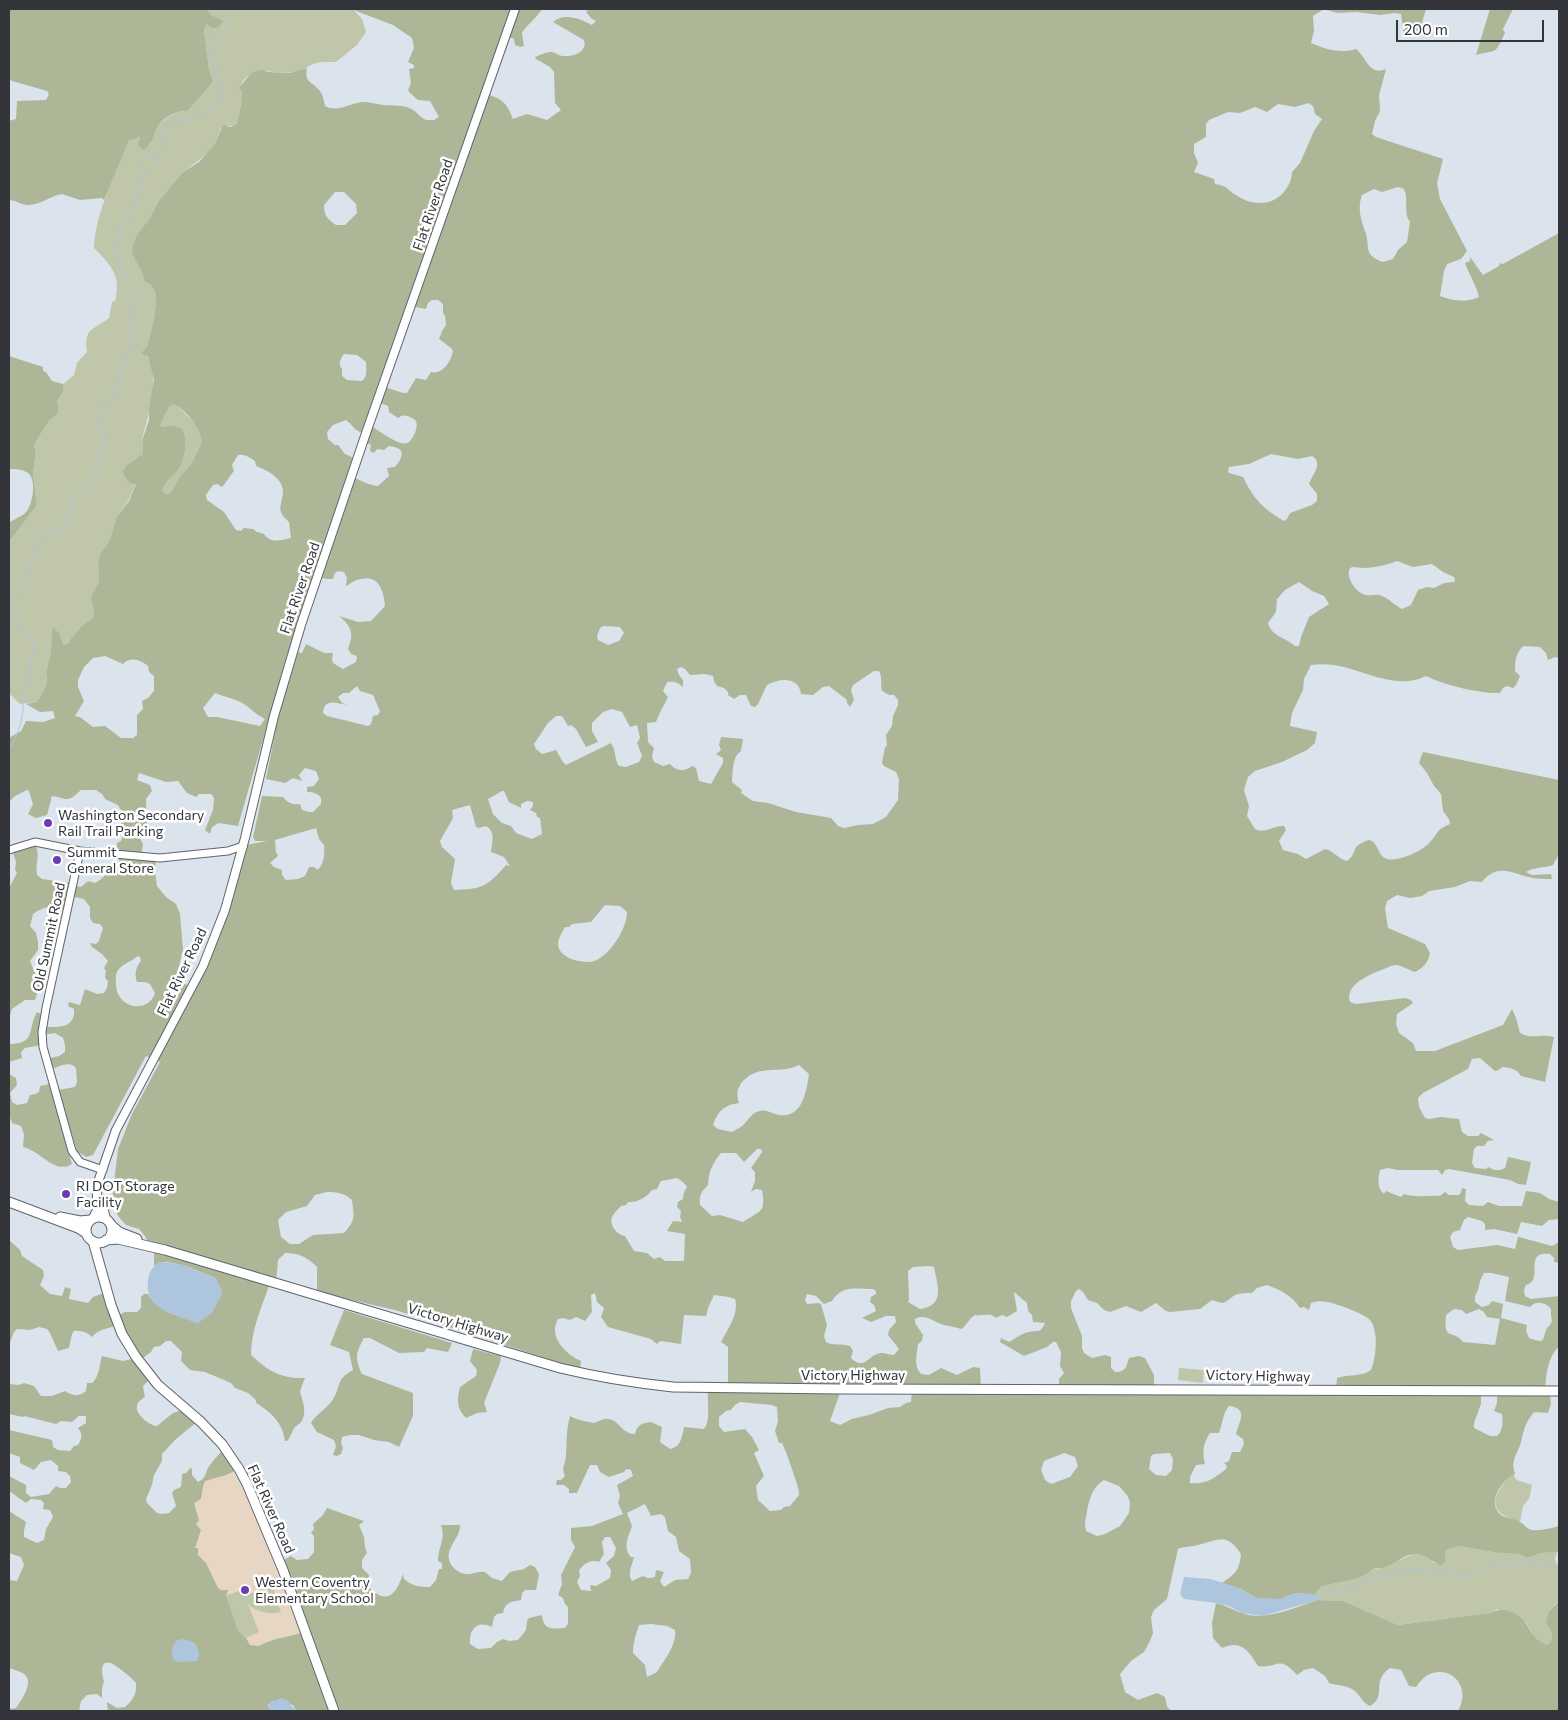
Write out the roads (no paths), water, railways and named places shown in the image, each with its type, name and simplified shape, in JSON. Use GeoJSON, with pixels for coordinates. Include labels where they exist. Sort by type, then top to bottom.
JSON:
{"type":"FeatureCollection","features":[{"type":"Feature","properties":{"kind":"main road","name":"Flat River Road"},"geometry":{"type":"LineString","coordinates":[[92,1219],[97,1210],[96,1185],[121,1118],[192,987],[210,950],[225,910],[243,846],[274,716],[301,625],[365,436],[516,9]]}},
{"type":"Feature","properties":{"kind":"main road","name":"Flat River Road"},"geometry":{"type":"LineString","coordinates":[[102,1170],[101,1194],[108,1222]]}},
{"type":"Feature","properties":{"kind":"main road"},"geometry":{"type":"LineString","coordinates":[[9,1202],[78,1228],[86,1233],[92,1241],[98,1243],[105,1241],[111,1233],[108,1222],[98,1217],[80,1221],[33,1211]]}},
{"type":"Feature","properties":{"kind":"main road"},"geometry":{"type":"LineString","coordinates":[[86,1233],[86,1228],[92,1219]]}},
{"type":"Feature","properties":{"kind":"main road","name":"Victory Highway"},"geometry":{"type":"LineString","coordinates":[[108,1222],[119,1232],[165,1250]]}},
{"type":"Feature","properties":{"kind":"main road","name":"Victory Highway"},"geometry":{"type":"LineString","coordinates":[[105,1241],[118,1239],[165,1250],[560,1368],[601,1378],[663,1386],[841,1389],[1559,1391]]}},
{"type":"Feature","properties":{"kind":"main road","name":"Flat River Road"},"geometry":{"type":"LineString","coordinates":[[92,1241],[107,1295],[122,1334],[141,1365],[158,1385],[212,1433],[239,1469],[283,1570],[334,1711]]}},
{"type":"Feature","properties":{"kind":"main road","name":"Flat River Road"},"geometry":{"type":"LineString","coordinates":[[105,1241],[101,1250],[107,1295]]}},
{"type":"Feature","properties":{"kind":"street"},"geometry":{"type":"LineString","coordinates":[[9,850],[35,842],[80,851],[160,858],[228,851],[243,846]]}},
{"type":"Feature","properties":{"kind":"street","name":"Old Summit Road"},"geometry":{"type":"LineString","coordinates":[[80,851],[46,1008],[42,1042],[72,1151],[83,1164],[102,1170]]}},
{"type":"Feature","properties":{"kind":"water"},"geometry":{"type":"Polygon","coordinates":[[[161,1262],[180,1264],[215,1278],[222,1291],[212,1313],[198,1323],[171,1314],[156,1305],[148,1291],[148,1281],[152,1270],[161,1262]]]}},
{"type":"Feature","properties":{"kind":"water"},"geometry":{"type":"Polygon","coordinates":[[[1184,1577],[1211,1579],[1241,1589],[1256,1598],[1281,1599],[1296,1593],[1319,1597],[1318,1600],[1262,1616],[1242,1613],[1229,1606],[1216,1603],[1184,1599],[1180,1594],[1184,1577]]]}},
{"type":"Feature","properties":{"kind":"water"},"geometry":{"type":"Polygon","coordinates":[[[182,1639],[192,1642],[196,1646],[199,1652],[197,1661],[179,1662],[173,1659],[172,1651],[174,1645],[176,1641],[182,1639]]]}},
{"type":"Feature","properties":{"kind":"water"},"geometry":{"type":"Polygon","coordinates":[[[281,1698],[287,1700],[296,1711],[271,1711],[268,1708],[270,1703],[281,1698]]]}},
{"type":"Feature","properties":{"kind":"waterway"},"geometry":{"type":"LineString","coordinates":[[9,749],[16,736],[21,719],[23,696],[33,648],[33,641],[23,632],[12,607],[43,535],[63,527],[76,492],[94,483],[97,466],[107,441],[99,418],[103,408],[115,394],[116,384],[133,341],[130,324],[135,296],[119,266],[114,240],[120,235],[118,229],[129,216],[127,212],[136,206],[137,193],[141,187],[137,182],[139,178],[147,173],[141,166],[142,159],[145,157],[156,161],[166,149],[163,134],[167,127],[199,114],[213,111],[217,103],[219,87],[212,43],[216,34],[225,24],[228,9]]}},
{"type":"Feature","properties":{"kind":"waterway"},"geometry":{"type":"LineString","coordinates":[[1319,1597],[1390,1574],[1414,1569],[1463,1575],[1492,1564],[1528,1562],[1559,1564]]}},
{"type":"Feature","properties":{"kind":"place","name":"Washington Secondary Rail Trail Parking"},"geometry":{"type":"Point","coordinates":[48,823]}},
{"type":"Feature","properties":{"kind":"place","name":"Summit General Store"},"geometry":{"type":"Point","coordinates":[57,860]}},
{"type":"Feature","properties":{"kind":"place","name":"RI DOT Storage Facility"},"geometry":{"type":"Point","coordinates":[66,1194]}},
{"type":"Feature","properties":{"kind":"place","name":"Western Coventry Elementary School"},"geometry":{"type":"Point","coordinates":[245,1590]}}]}
